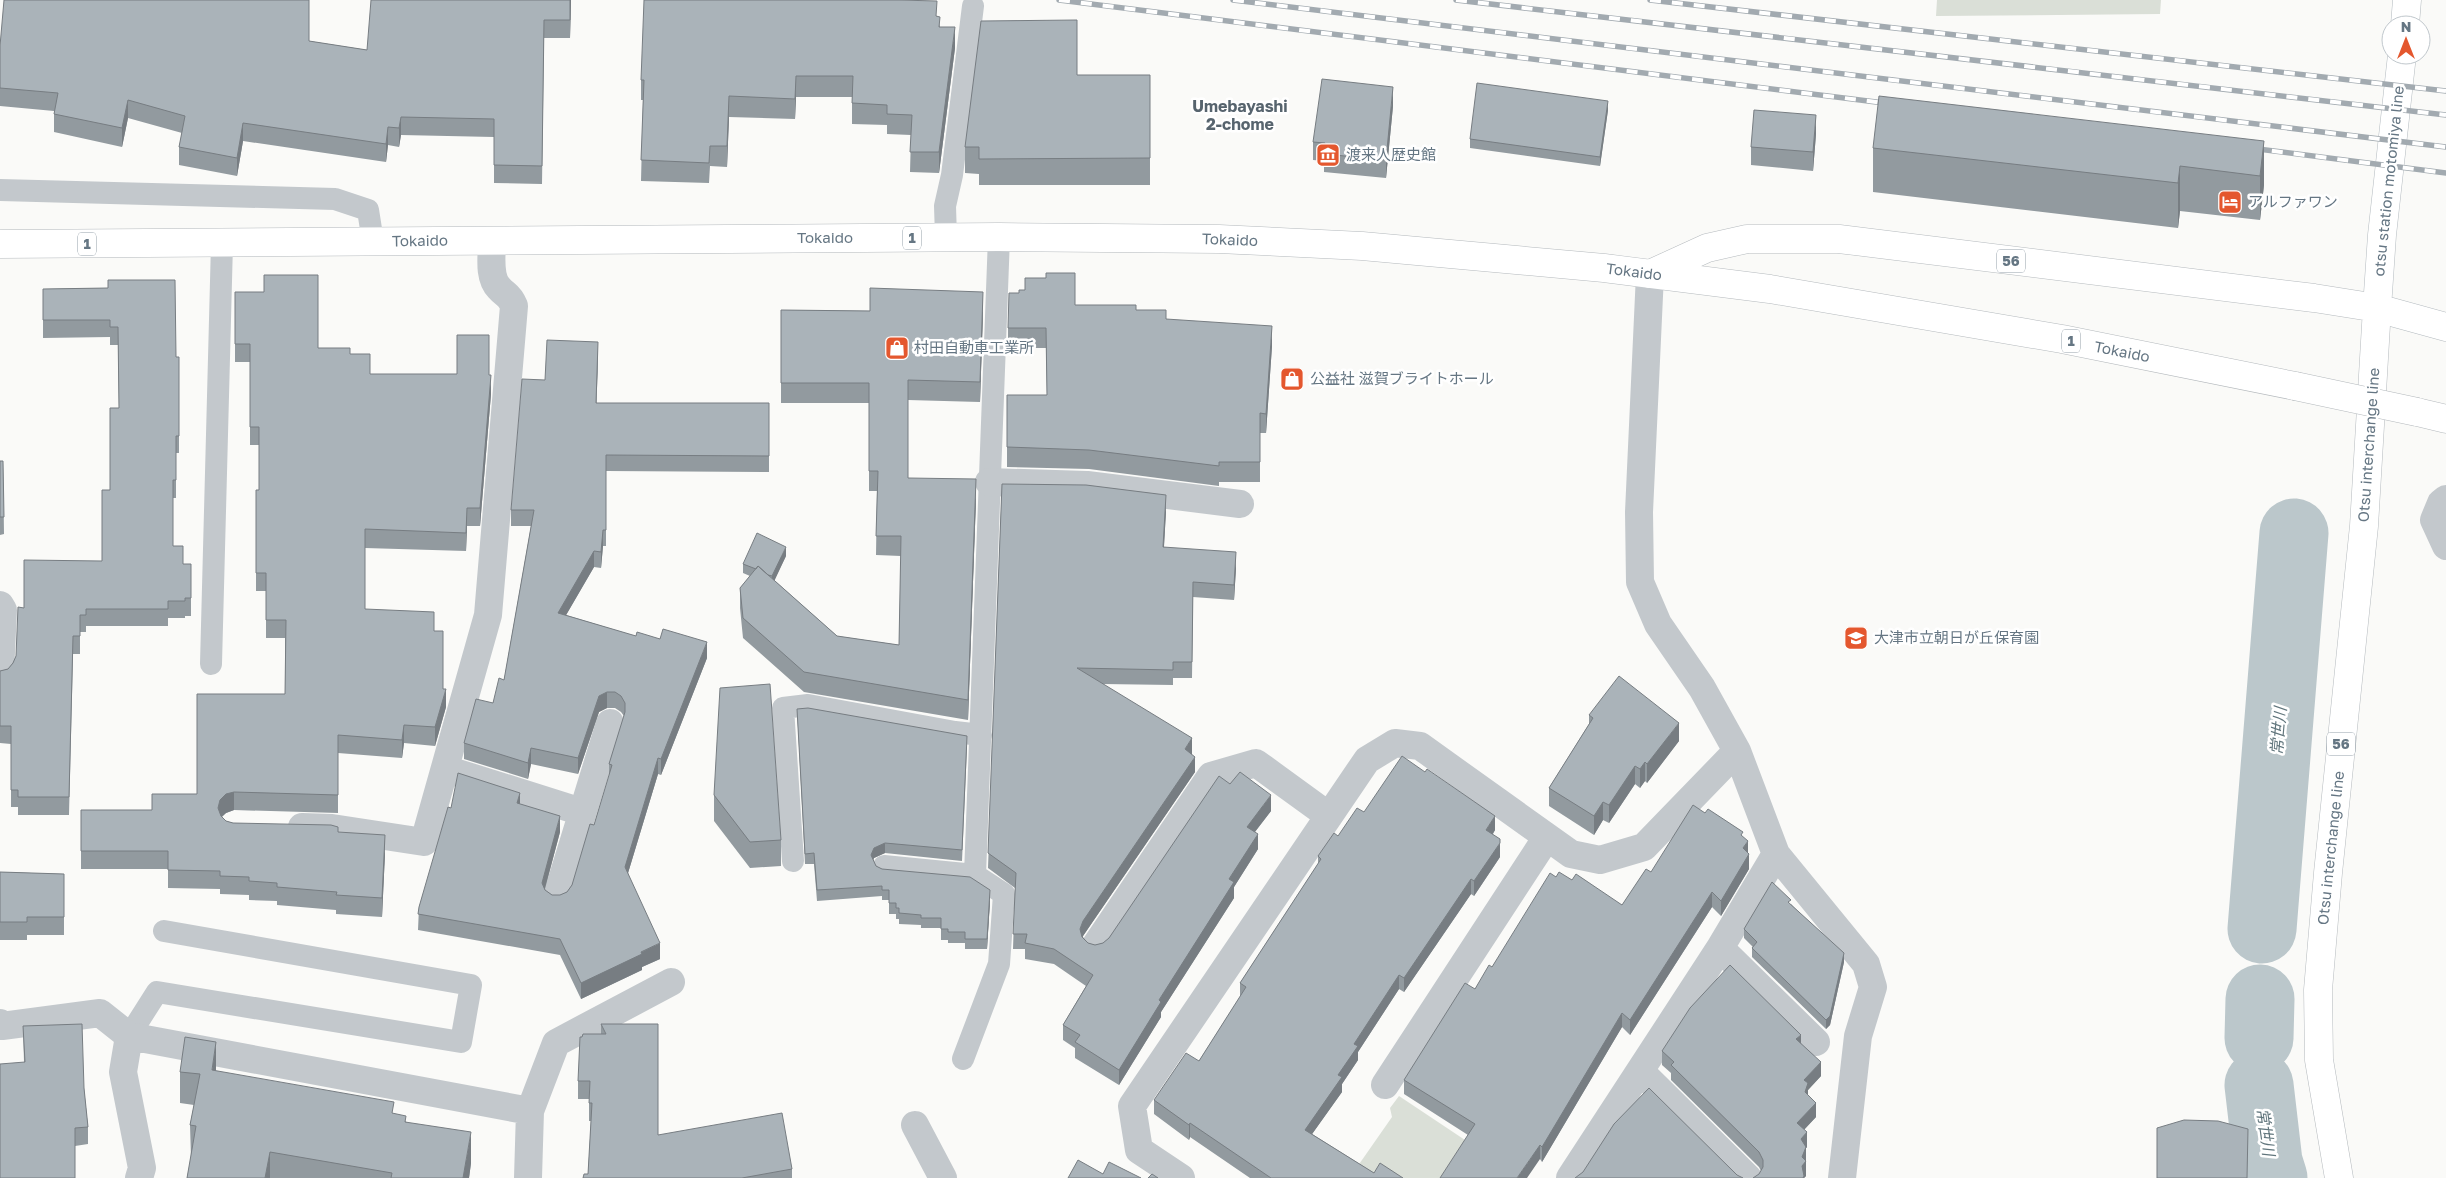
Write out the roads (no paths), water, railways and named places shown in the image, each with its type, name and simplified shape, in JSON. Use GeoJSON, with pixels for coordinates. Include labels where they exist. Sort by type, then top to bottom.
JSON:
{"type":"FeatureCollection","features":[{"type":"Feature","properties":{"kind":"main road"},"geometry":{"type":"LineString","coordinates":[[2406,15],[2407,0]]}},
{"type":"Feature","properties":{"kind":"main road","name":"otsu station motomiya line"},"geometry":{"type":"LineString","coordinates":[[2377,308],[2382,235],[2401,65]]}},
{"type":"Feature","properties":{"kind":"main road","name":"Tokaido"},"geometry":{"type":"LineString","coordinates":[[0,244],[999,237],[1219,239],[1362,246],[1517,259],[1770,289],[2062,339],[2295,386],[2446,419]]}},
{"type":"Feature","properties":{"kind":"main road","name":"56"},"geometry":{"type":"LineString","coordinates":[[1650,274],[1707,248],[1747,239],[1839,239],[2314,298],[2377,308]]}},
{"type":"Feature","properties":{"kind":"main road"},"geometry":{"type":"LineString","coordinates":[[2377,308],[2446,327]]}},
{"type":"Feature","properties":{"kind":"main road","name":"Otsu interchange line"},"geometry":{"type":"LineString","coordinates":[[2339,1178],[2319,1060],[2318,990],[2364,526],[2377,308]]}},
{"type":"Feature","properties":{"kind":"street"},"geometry":{"type":"LineString","coordinates":[[273,826],[332,828],[424,842],[488,615],[514,306],[510,295],[498,288],[492,276],[492,241]]}},
{"type":"Feature","properties":{"kind":"street"},"geometry":{"type":"LineString","coordinates":[[1650,274],[1639,512],[1640,582],[1658,624],[1702,688],[1737,751],[1776,854],[1866,964],[1873,987],[1858,1036],[1842,1178]]}},
{"type":"Feature","properties":{"kind":"street"},"geometry":{"type":"LineString","coordinates":[[989,482],[1087,485],[1240,504]]}},
{"type":"Feature","properties":{"kind":"street"},"geometry":{"type":"LineString","coordinates":[[2446,499],[2441,503],[2434,520],[2446,546]]}},
{"type":"Feature","properties":{"kind":"street"},"geometry":{"type":"LineString","coordinates":[[0,604],[4,610],[0,673]]}},
{"type":"Feature","properties":{"kind":"street"},"geometry":{"type":"LineString","coordinates":[[557,896],[610,723]]}},
{"type":"Feature","properties":{"kind":"street"},"geometry":{"type":"LineString","coordinates":[[1181,1178],[1139,1150],[1132,1106],[1367,760],[1395,743],[1420,746],[1571,854],[1600,860],[1644,847],[1737,751]]}},
{"type":"Feature","properties":{"kind":"street"},"geometry":{"type":"LineString","coordinates":[[1096,945],[1211,776],[1256,764],[1328,816]]}},
{"type":"Feature","properties":{"kind":"street"},"geometry":{"type":"LineString","coordinates":[[445,769],[582,812]]}},
{"type":"Feature","properties":{"kind":"street"},"geometry":{"type":"LineString","coordinates":[[1384,1085],[1547,837]]}},
{"type":"Feature","properties":{"kind":"street"},"geometry":{"type":"LineString","coordinates":[[1570,1178],[1720,948],[1776,854]]}},
{"type":"Feature","properties":{"kind":"street"},"geometry":{"type":"LineString","coordinates":[[1720,948],[1816,1042]]}},
{"type":"Feature","properties":{"kind":"street"},"geometry":{"type":"LineString","coordinates":[[528,1178],[530,1111],[556,1043],[671,982]]}},
{"type":"Feature","properties":{"kind":"street"},"geometry":{"type":"LineString","coordinates":[[0,1023],[2,1026],[100,1013],[129,1036],[530,1111]]}},
{"type":"Feature","properties":{"kind":"street"},"geometry":{"type":"LineString","coordinates":[[129,1036],[123,1072],[142,1168],[139,1178]]}},
{"type":"Feature","properties":{"kind":"street"},"geometry":{"type":"LineString","coordinates":[[1640,1071],[1748,1178]]}},
{"type":"Feature","properties":{"kind":"street"},"geometry":{"type":"LineString","coordinates":[[915,1125],[944,1178]]}},
{"type":"Feature","properties":{"kind":"lane"},"geometry":{"type":"LineString","coordinates":[[946,238],[946,206],[952,174],[973,6]]}},
{"type":"Feature","properties":{"kind":"lane"},"geometry":{"type":"LineString","coordinates":[[0,190],[335,199],[368,210],[374,242]]}},
{"type":"Feature","properties":{"kind":"lane"},"geometry":{"type":"LineString","coordinates":[[975,875],[999,237]]}},
{"type":"Feature","properties":{"kind":"lane"},"geometry":{"type":"LineString","coordinates":[[211,664],[222,243]]}},
{"type":"Feature","properties":{"kind":"lane"},"geometry":{"type":"LineString","coordinates":[[793,861],[783,708],[808,705],[981,735]]}},
{"type":"Feature","properties":{"kind":"lane"},"geometry":{"type":"LineString","coordinates":[[884,866],[975,875],[1004,894],[999,964],[963,1058]]}},
{"type":"Feature","properties":{"kind":"lane"},"geometry":{"type":"LineString","coordinates":[[129,1036],[157,992],[461,1042],[471,985],[164,931]]}},
{"type":"Feature","properties":{"kind":"waterway","name":"常世川"},"geometry":{"type":"LineString","coordinates":[[2262,929],[2294,533]]}},
{"type":"Feature","properties":{"kind":"waterway","name":"常世川"},"geometry":{"type":"LineString","coordinates":[[2259,1038],[2260,999]]}},
{"type":"Feature","properties":{"kind":"waterway","name":"常世川"},"geometry":{"type":"LineString","coordinates":[[2259,1085],[2268,1162],[2273,1178]]}},
{"type":"Feature","properties":{"kind":"railway"},"geometry":{"type":"LineString","coordinates":[[1059,0],[1892,104]]}},
{"type":"Feature","properties":{"kind":"railway"},"geometry":{"type":"LineString","coordinates":[[1233,0],[2446,147]]}},
{"type":"Feature","properties":{"kind":"railway"},"geometry":{"type":"LineString","coordinates":[[1456,0],[2446,115]]}},
{"type":"Feature","properties":{"kind":"railway"},"geometry":{"type":"LineString","coordinates":[[1650,0],[2446,91]]}},
{"type":"Feature","properties":{"kind":"railway"},"geometry":{"type":"LineString","coordinates":[[2250,148],[2446,173]]}},
{"type":"Feature","properties":{"kind":"place","name":"渡来人歴史館"},"geometry":{"type":"Point","coordinates":[1328,155]}},
{"type":"Feature","properties":{"kind":"place","name":"アルファワン"},"geometry":{"type":"Point","coordinates":[2230,202]}},
{"type":"Feature","properties":{"kind":"place","name":"村田自動車工業所"},"geometry":{"type":"Point","coordinates":[897,348]}},
{"type":"Feature","properties":{"kind":"place","name":"公益社 滋賀ブライトホール"},"geometry":{"type":"Point","coordinates":[1292,379]}},
{"type":"Feature","properties":{"kind":"place","name":"大津市立朝日が丘保育園"},"geometry":{"type":"Point","coordinates":[1856,638]}},
{"type":"Feature","properties":{"kind":"district","name":"Umebayashi 2-chome"},"geometry":{"type":"Point","coordinates":[1240,115]}}]}
